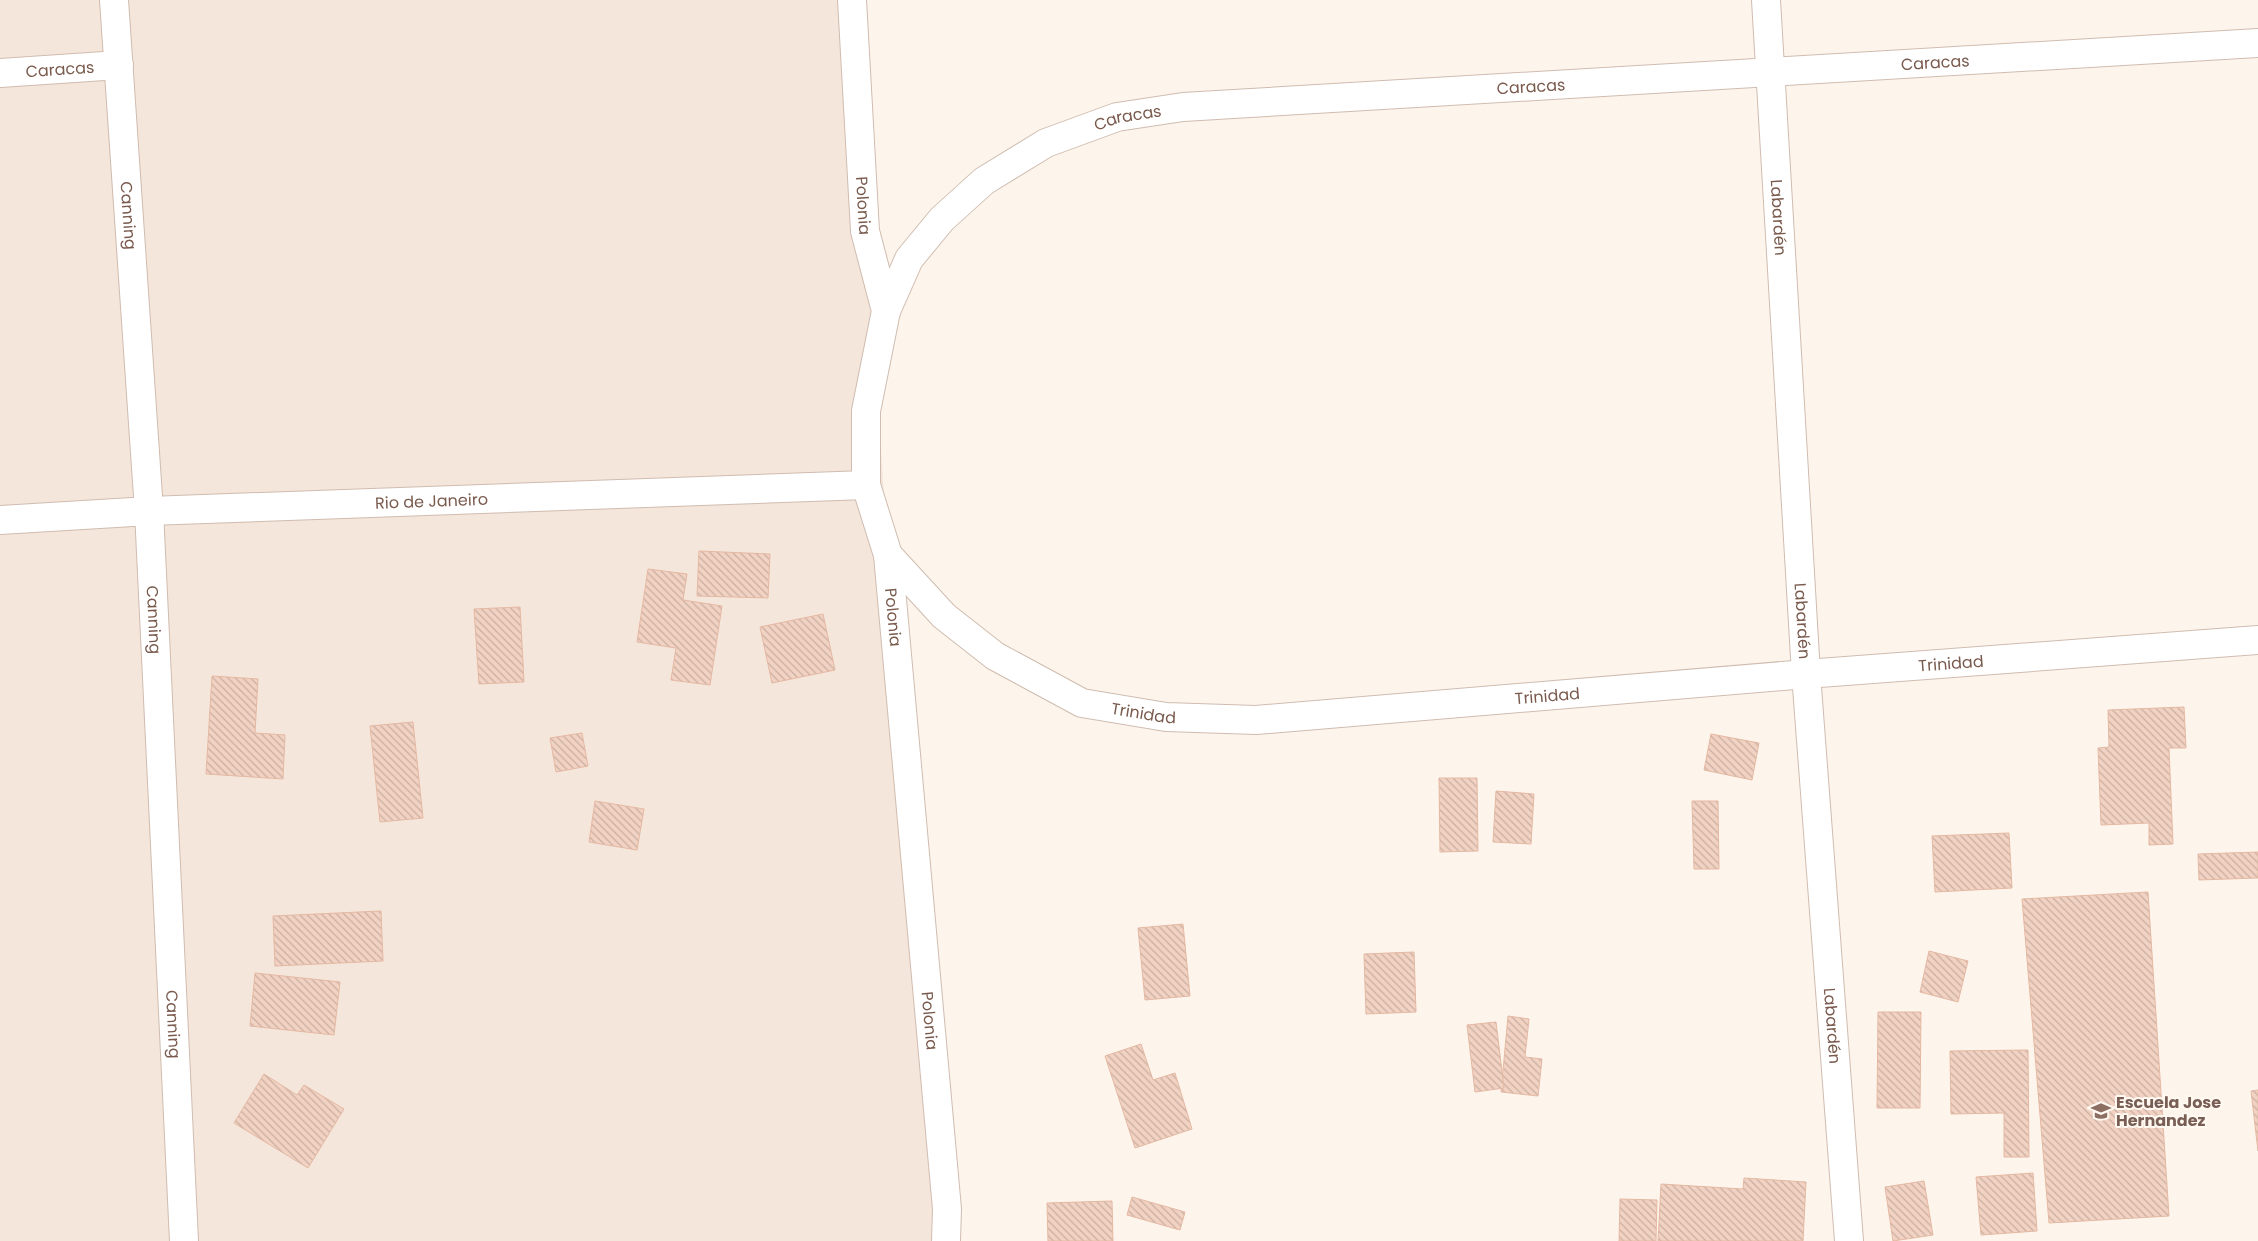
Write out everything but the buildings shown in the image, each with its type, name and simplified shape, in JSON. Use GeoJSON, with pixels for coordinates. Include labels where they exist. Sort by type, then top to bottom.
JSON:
{"type":"FeatureCollection","features":[{"type":"Feature","properties":{"kind":"street","name":"Canning"},"geometry":{"type":"LineString","coordinates":[[114,0],[149,511],[184,1241]]}},
{"type":"Feature","properties":{"kind":"street","name":"Polonia"},"geometry":{"type":"LineString","coordinates":[[852,0],[865,231],[886,311],[866,412],[866,485],[888,554],[947,1209],[946,1241]]}},
{"type":"Feature","properties":{"kind":"street","name":"Labardén"},"geometry":{"type":"LineString","coordinates":[[1766,0],[1806,674],[1849,1241]]}},
{"type":"Feature","properties":{"kind":"street","name":"Caracas"},"geometry":{"type":"LineString","coordinates":[[886,311],[909,259],[942,219],[984,181],[1046,143],[1117,117],[1183,107],[2258,44]]}},
{"type":"Feature","properties":{"kind":"street","name":"Caracas"},"geometry":{"type":"LineString","coordinates":[[0,74],[119,65]]}},
{"type":"Feature","properties":{"kind":"street","name":"Rio de Janeiro"},"geometry":{"type":"LineString","coordinates":[[0,520],[149,511],[866,485]]}},
{"type":"Feature","properties":{"kind":"street","name":"Trinidad"},"geometry":{"type":"LineString","coordinates":[[888,554],[944,616],[995,656],[1082,703],[1166,718],[1256,720],[1806,674],[2258,640]]}},
{"type":"Feature","properties":{"kind":"shaded area"},"geometry":{"type":"Polygon","coordinates":[[[0,0],[851,0],[888,555],[946,1241],[0,1241],[0,0]]]}},
{"type":"Feature","properties":{"kind":"place","name":"Escuela Jose Hernandez"},"geometry":{"type":"Point","coordinates":[2101,1111]}}]}
